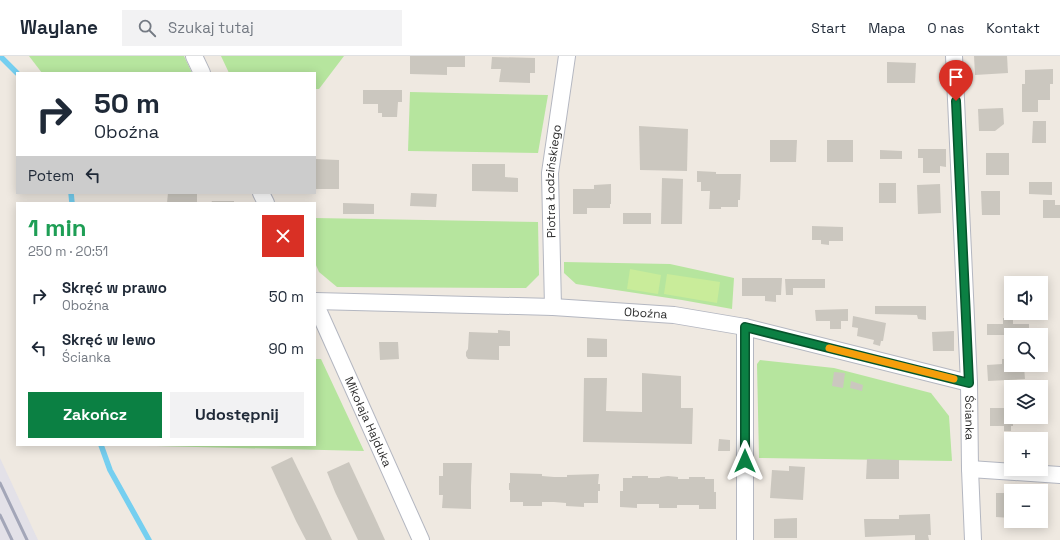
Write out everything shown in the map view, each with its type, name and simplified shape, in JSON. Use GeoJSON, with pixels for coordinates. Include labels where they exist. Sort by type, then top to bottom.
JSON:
{"type":"FeatureCollection","features":[{"type":"Feature","properties":{"kind":"street"},"geometry":{"type":"LineString","coordinates":[[194,56],[202,72]]}},
{"type":"Feature","properties":{"kind":"street","name":"Piotra Łodzińskiego"},"geometry":{"type":"LineString","coordinates":[[553,307],[550,173],[567,56]]}},
{"type":"Feature","properties":{"kind":"street","name":"Ścianka"},"geometry":{"type":"LineString","coordinates":[[954,56],[969,383],[973,540]]}},
{"type":"Feature","properties":{"kind":"street","name":"Oboźna"},"geometry":{"type":"LineString","coordinates":[[316,302],[553,307],[674,315],[745,327],[969,383]]}},
{"type":"Feature","properties":{"kind":"street","name":"Mikołaja Hajduka"},"geometry":{"type":"LineString","coordinates":[[316,304],[421,540]]}},
{"type":"Feature","properties":{"kind":"street"},"geometry":{"type":"LineString","coordinates":[[745,327],[745,540]]}},
{"type":"Feature","properties":{"kind":"street"},"geometry":{"type":"LineString","coordinates":[[970,469],[1060,475]]}},
{"type":"Feature","properties":{"kind":"shaded area"},"geometry":{"type":"Polygon","coordinates":[[[0,458],[38,540],[0,540],[0,458]]]}},
{"type":"Feature","properties":{"kind":"green space"},"geometry":{"type":"Polygon","coordinates":[[[29,56],[184,56],[192,72],[41,72],[29,56]]]}},
{"type":"Feature","properties":{"kind":"green space"},"geometry":{"type":"Polygon","coordinates":[[[221,56],[344,56],[319,89],[316,89],[316,72],[229,72],[221,56]]]}},
{"type":"Feature","properties":{"kind":"green space"},"geometry":{"type":"Polygon","coordinates":[[[410,92],[548,95],[538,153],[408,151],[410,92]]]}},
{"type":"Feature","properties":{"kind":"green space"},"geometry":{"type":"Polygon","coordinates":[[[316,218],[538,222],[539,275],[526,288],[337,287],[319,272],[316,265],[316,218]]]}},
{"type":"Feature","properties":{"kind":"green space"},"geometry":{"type":"Polygon","coordinates":[[[564,262],[670,264],[734,278],[732,309],[576,284],[564,273],[564,262]]]}},
{"type":"Feature","properties":{"kind":"green space"},"geometry":{"type":"Polygon","coordinates":[[[630,269],[661,275],[658,294],[627,289],[630,269]]]}},
{"type":"Feature","properties":{"kind":"green space"},"geometry":{"type":"Polygon","coordinates":[[[667,274],[720,282],[717,303],[664,294],[667,274]]]}},
{"type":"Feature","properties":{"kind":"green space"},"geometry":{"type":"Polygon","coordinates":[[[316,359],[321,359],[364,451],[156,446],[316,446],[316,359]]]}},
{"type":"Feature","properties":{"kind":"green space"},"geometry":{"type":"Polygon","coordinates":[[[760,360],[834,368],[931,393],[949,416],[952,461],[759,458],[757,364],[760,360]]]}},
{"type":"Feature","properties":{"kind":"building"},"geometry":{"type":"Polygon","coordinates":[[[410,56],[465,56],[465,67],[447,67],[447,75],[410,74],[410,56]]]}},
{"type":"Feature","properties":{"kind":"building"},"geometry":{"type":"Polygon","coordinates":[[[974,56],[1007,56],[1008,73],[975,75],[974,56]]]}},
{"type":"Feature","properties":{"kind":"building"},"geometry":{"type":"Polygon","coordinates":[[[492,57],[535,58],[535,73],[530,73],[530,83],[499,82],[501,69],[491,69],[492,57]]]}},
{"type":"Feature","properties":{"kind":"building"},"geometry":{"type":"Polygon","coordinates":[[[887,62],[916,63],[915,83],[887,83],[887,62]]]}},
{"type":"Feature","properties":{"kind":"building"},"geometry":{"type":"Polygon","coordinates":[[[1053,69],[1053,84],[1050,84],[1050,100],[1038,100],[1038,112],[1022,112],[1022,84],[1025,84],[1025,70],[1053,69]]]}},
{"type":"Feature","properties":{"kind":"building"},"geometry":{"type":"Polygon","coordinates":[[[363,90],[402,90],[402,102],[398,102],[397,117],[382,117],[382,113],[378,113],[378,104],[363,104],[363,90]]]}},
{"type":"Feature","properties":{"kind":"building"},"geometry":{"type":"Polygon","coordinates":[[[1003,108],[1004,124],[995,131],[979,131],[978,109],[1003,108]]]}},
{"type":"Feature","properties":{"kind":"building"},"geometry":{"type":"Polygon","coordinates":[[[1033,121],[1046,121],[1046,143],[1032,143],[1033,121]]]}},
{"type":"Feature","properties":{"kind":"building"},"geometry":{"type":"Polygon","coordinates":[[[639,126],[688,129],[687,171],[640,170],[639,126]]]}},
{"type":"Feature","properties":{"kind":"building"},"geometry":{"type":"Polygon","coordinates":[[[770,140],[797,140],[796,162],[770,162],[770,140]]]}},
{"type":"Feature","properties":{"kind":"building"},"geometry":{"type":"Polygon","coordinates":[[[827,140],[853,140],[853,162],[827,162],[827,140]]]}},
{"type":"Feature","properties":{"kind":"building"},"geometry":{"type":"Polygon","coordinates":[[[918,149],[946,149],[946,167],[940,166],[940,173],[923,173],[923,158],[918,158],[918,149]]]}},
{"type":"Feature","properties":{"kind":"building"},"geometry":{"type":"Polygon","coordinates":[[[880,150],[902,151],[902,159],[880,159],[880,150]]]}},
{"type":"Feature","properties":{"kind":"building"},"geometry":{"type":"Polygon","coordinates":[[[986,153],[1009,153],[1009,175],[986,175],[986,153]]]}},
{"type":"Feature","properties":{"kind":"building"},"geometry":{"type":"Polygon","coordinates":[[[316,159],[339,160],[339,189],[316,189],[316,159]]]}},
{"type":"Feature","properties":{"kind":"building"},"geometry":{"type":"Polygon","coordinates":[[[472,164],[505,164],[505,177],[518,178],[518,192],[472,191],[472,164]]]}},
{"type":"Feature","properties":{"kind":"building"},"geometry":{"type":"Polygon","coordinates":[[[697,171],[716,172],[716,174],[741,174],[740,200],[738,200],[738,207],[709,209],[710,191],[701,191],[701,182],[697,182],[697,171]]]}},
{"type":"Feature","properties":{"kind":"building"},"geometry":{"type":"Polygon","coordinates":[[[662,178],[683,179],[682,224],[661,224],[662,178]]]}},
{"type":"Feature","properties":{"kind":"building"},"geometry":{"type":"Polygon","coordinates":[[[1029,182],[1052,182],[1052,195],[1029,194],[1029,182]]]}},
{"type":"Feature","properties":{"kind":"building"},"geometry":{"type":"Polygon","coordinates":[[[879,183],[896,183],[896,203],[879,203],[879,183]]]}},
{"type":"Feature","properties":{"kind":"building"},"geometry":{"type":"Polygon","coordinates":[[[611,184],[610,208],[587,208],[587,214],[573,214],[573,189],[594,189],[594,185],[611,184]]]}},
{"type":"Feature","properties":{"kind":"building"},"geometry":{"type":"Polygon","coordinates":[[[940,184],[941,213],[918,214],[917,185],[940,184]]]}},
{"type":"Feature","properties":{"kind":"building"},"geometry":{"type":"Polygon","coordinates":[[[981,191],[1000,191],[1000,215],[982,215],[981,191]]]}},
{"type":"Feature","properties":{"kind":"building"},"geometry":{"type":"Polygon","coordinates":[[[411,193],[437,194],[436,207],[410,206],[411,193]]]}},
{"type":"Feature","properties":{"kind":"building"},"geometry":{"type":"Polygon","coordinates":[[[168,194],[197,194],[197,202],[167,202],[168,194]]]}},
{"type":"Feature","properties":{"kind":"building"},"geometry":{"type":"Polygon","coordinates":[[[1043,200],[1055,200],[1055,205],[1060,205],[1060,218],[1043,218],[1043,200]]]}},
{"type":"Feature","properties":{"kind":"building"},"geometry":{"type":"Polygon","coordinates":[[[212,201],[234,201],[234,202],[212,201]]]}},
{"type":"Feature","properties":{"kind":"building"},"geometry":{"type":"Polygon","coordinates":[[[343,203],[374,204],[374,214],[343,214],[343,203]]]}},
{"type":"Feature","properties":{"kind":"building"},"geometry":{"type":"Polygon","coordinates":[[[623,213],[651,213],[651,224],[623,224],[623,213]]]}},
{"type":"Feature","properties":{"kind":"building"},"geometry":{"type":"Polygon","coordinates":[[[812,226],[843,227],[843,241],[829,241],[829,245],[821,244],[821,240],[812,240],[812,226]]]}},
{"type":"Feature","properties":{"kind":"building"},"geometry":{"type":"Polygon","coordinates":[[[742,278],[782,278],[781,295],[776,295],[776,302],[765,301],[765,296],[742,296],[742,278]]]}},
{"type":"Feature","properties":{"kind":"building"},"geometry":{"type":"Polygon","coordinates":[[[785,279],[825,279],[825,288],[793,288],[793,295],[786,295],[785,279]]]}},
{"type":"Feature","properties":{"kind":"building"},"geometry":{"type":"Polygon","coordinates":[[[875,306],[926,306],[926,320],[918,319],[917,315],[875,314],[875,306]]]}},
{"type":"Feature","properties":{"kind":"building"},"geometry":{"type":"Polygon","coordinates":[[[848,309],[848,321],[841,321],[841,329],[830,329],[830,321],[816,321],[815,310],[848,309]]]}},
{"type":"Feature","properties":{"kind":"building"},"geometry":{"type":"Polygon","coordinates":[[[853,316],[886,323],[883,341],[881,341],[880,346],[873,344],[874,340],[857,336],[858,328],[852,327],[853,316]]]}},
{"type":"Feature","properties":{"kind":"building"},"geometry":{"type":"Polygon","coordinates":[[[1004,318],[1004,320],[1013,320],[1013,324],[1029,324],[1029,328],[1004,328],[1004,335],[987,335],[987,324],[1003,324],[1004,318]]]}},
{"type":"Feature","properties":{"kind":"building"},"geometry":{"type":"Polygon","coordinates":[[[498,330],[510,331],[510,346],[499,346],[499,360],[468,359],[466,352],[468,349],[469,332],[498,333],[498,330]]]}},
{"type":"Feature","properties":{"kind":"building"},"geometry":{"type":"Polygon","coordinates":[[[954,331],[954,351],[933,351],[932,332],[954,331]]]}},
{"type":"Feature","properties":{"kind":"building"},"geometry":{"type":"Polygon","coordinates":[[[587,338],[607,339],[607,357],[587,357],[587,338]]]}},
{"type":"Feature","properties":{"kind":"building"},"geometry":{"type":"Polygon","coordinates":[[[379,342],[398,342],[399,359],[380,360],[379,342]]]}},
{"type":"Feature","properties":{"kind":"building"},"geometry":{"type":"Polygon","coordinates":[[[1002,359],[1004,359],[1004,372],[1024,372],[1025,379],[988,381],[987,365],[1002,364],[1002,359]]]}},
{"type":"Feature","properties":{"kind":"building"},"geometry":{"type":"Polygon","coordinates":[[[834,372],[845,373],[843,388],[832,386],[834,372]]]}},
{"type":"Feature","properties":{"kind":"building"},"geometry":{"type":"Polygon","coordinates":[[[642,373],[681,376],[681,408],[693,408],[692,444],[583,442],[584,378],[607,378],[606,411],[642,412],[642,373]]]}},
{"type":"Feature","properties":{"kind":"building"},"geometry":{"type":"Polygon","coordinates":[[[851,381],[863,385],[862,391],[850,388],[851,381]]]}},
{"type":"Feature","properties":{"kind":"building"},"geometry":{"type":"Polygon","coordinates":[[[990,408],[1004,408],[1004,424],[1013,424],[1013,426],[1011,426],[1011,431],[1004,431],[1004,426],[990,426],[990,408]]]}},
{"type":"Feature","properties":{"kind":"building"},"geometry":{"type":"Polygon","coordinates":[[[719,439],[730,440],[730,451],[718,451],[719,439]]]}},
{"type":"Feature","properties":{"kind":"building"},"geometry":{"type":"Polygon","coordinates":[[[292,457],[332,540],[306,540],[296,521],[271,467],[292,457]]]}},
{"type":"Feature","properties":{"kind":"building"},"geometry":{"type":"Polygon","coordinates":[[[867,459],[899,460],[899,479],[866,479],[867,459]]]}},
{"type":"Feature","properties":{"kind":"building"},"geometry":{"type":"Polygon","coordinates":[[[349,462],[385,540],[358,540],[335,492],[327,472],[349,462]]]}},
{"type":"Feature","properties":{"kind":"building"},"geometry":{"type":"Polygon","coordinates":[[[443,463],[472,463],[471,509],[442,508],[443,495],[439,495],[439,476],[443,476],[443,463]]]}},
{"type":"Feature","properties":{"kind":"building"},"geometry":{"type":"Polygon","coordinates":[[[789,466],[805,467],[803,500],[770,498],[772,470],[789,471],[789,466]]]}},
{"type":"Feature","properties":{"kind":"building"},"geometry":{"type":"Polygon","coordinates":[[[510,473],[542,474],[542,476],[554,477],[599,474],[598,484],[600,484],[600,491],[598,491],[598,503],[584,503],[584,507],[566,506],[566,503],[554,502],[542,502],[542,506],[523,506],[523,502],[510,502],[510,473]]]}},
{"type":"Feature","properties":{"kind":"building"},"geometry":{"type":"Polygon","coordinates":[[[632,476],[660,478],[668,476],[678,477],[678,479],[705,477],[705,479],[714,479],[716,509],[699,509],[699,505],[677,505],[677,508],[659,508],[659,504],[637,504],[637,508],[620,507],[620,491],[623,491],[623,478],[632,478],[632,476]]]}},
{"type":"Feature","properties":{"kind":"building"},"geometry":{"type":"Polygon","coordinates":[[[996,493],[1004,493],[1004,518],[996,517],[996,493]]]}},
{"type":"Feature","properties":{"kind":"building"},"geometry":{"type":"Polygon","coordinates":[[[930,514],[931,535],[928,535],[929,540],[915,540],[915,535],[865,537],[864,519],[899,519],[899,515],[930,514]]]}},
{"type":"Feature","properties":{"kind":"building"},"geometry":{"type":"Polygon","coordinates":[[[797,518],[797,538],[774,538],[774,519],[797,518]]]}},
{"type":"Feature","properties":{"kind":"waterway"},"geometry":{"type":"LineString","coordinates":[[0,56],[16,72]]}},
{"type":"Feature","properties":{"kind":"waterway"},"geometry":{"type":"LineString","coordinates":[[71,194],[72,202]]}},
{"type":"Feature","properties":{"kind":"waterway"},"geometry":{"type":"LineString","coordinates":[[101,446],[110,470],[149,540]]}},
{"type":"Feature","properties":{"kind":"railway"},"geometry":{"type":"LineString","coordinates":[[0,483],[27,540]]}},
{"type":"Feature","properties":{"kind":"railway"},"geometry":{"type":"LineString","coordinates":[[0,515],[12,540]]}},
{"type":"Feature","properties":{"kind":"slow traffic"},"geometry":{"type":"LineString","coordinates":[[829,348],[954,379]]}},
{"type":"Feature","properties":{"kind":"route"},"geometry":{"type":"LineString","coordinates":[[745,461],[745,327],[969,383],[956,101]]}}]}
